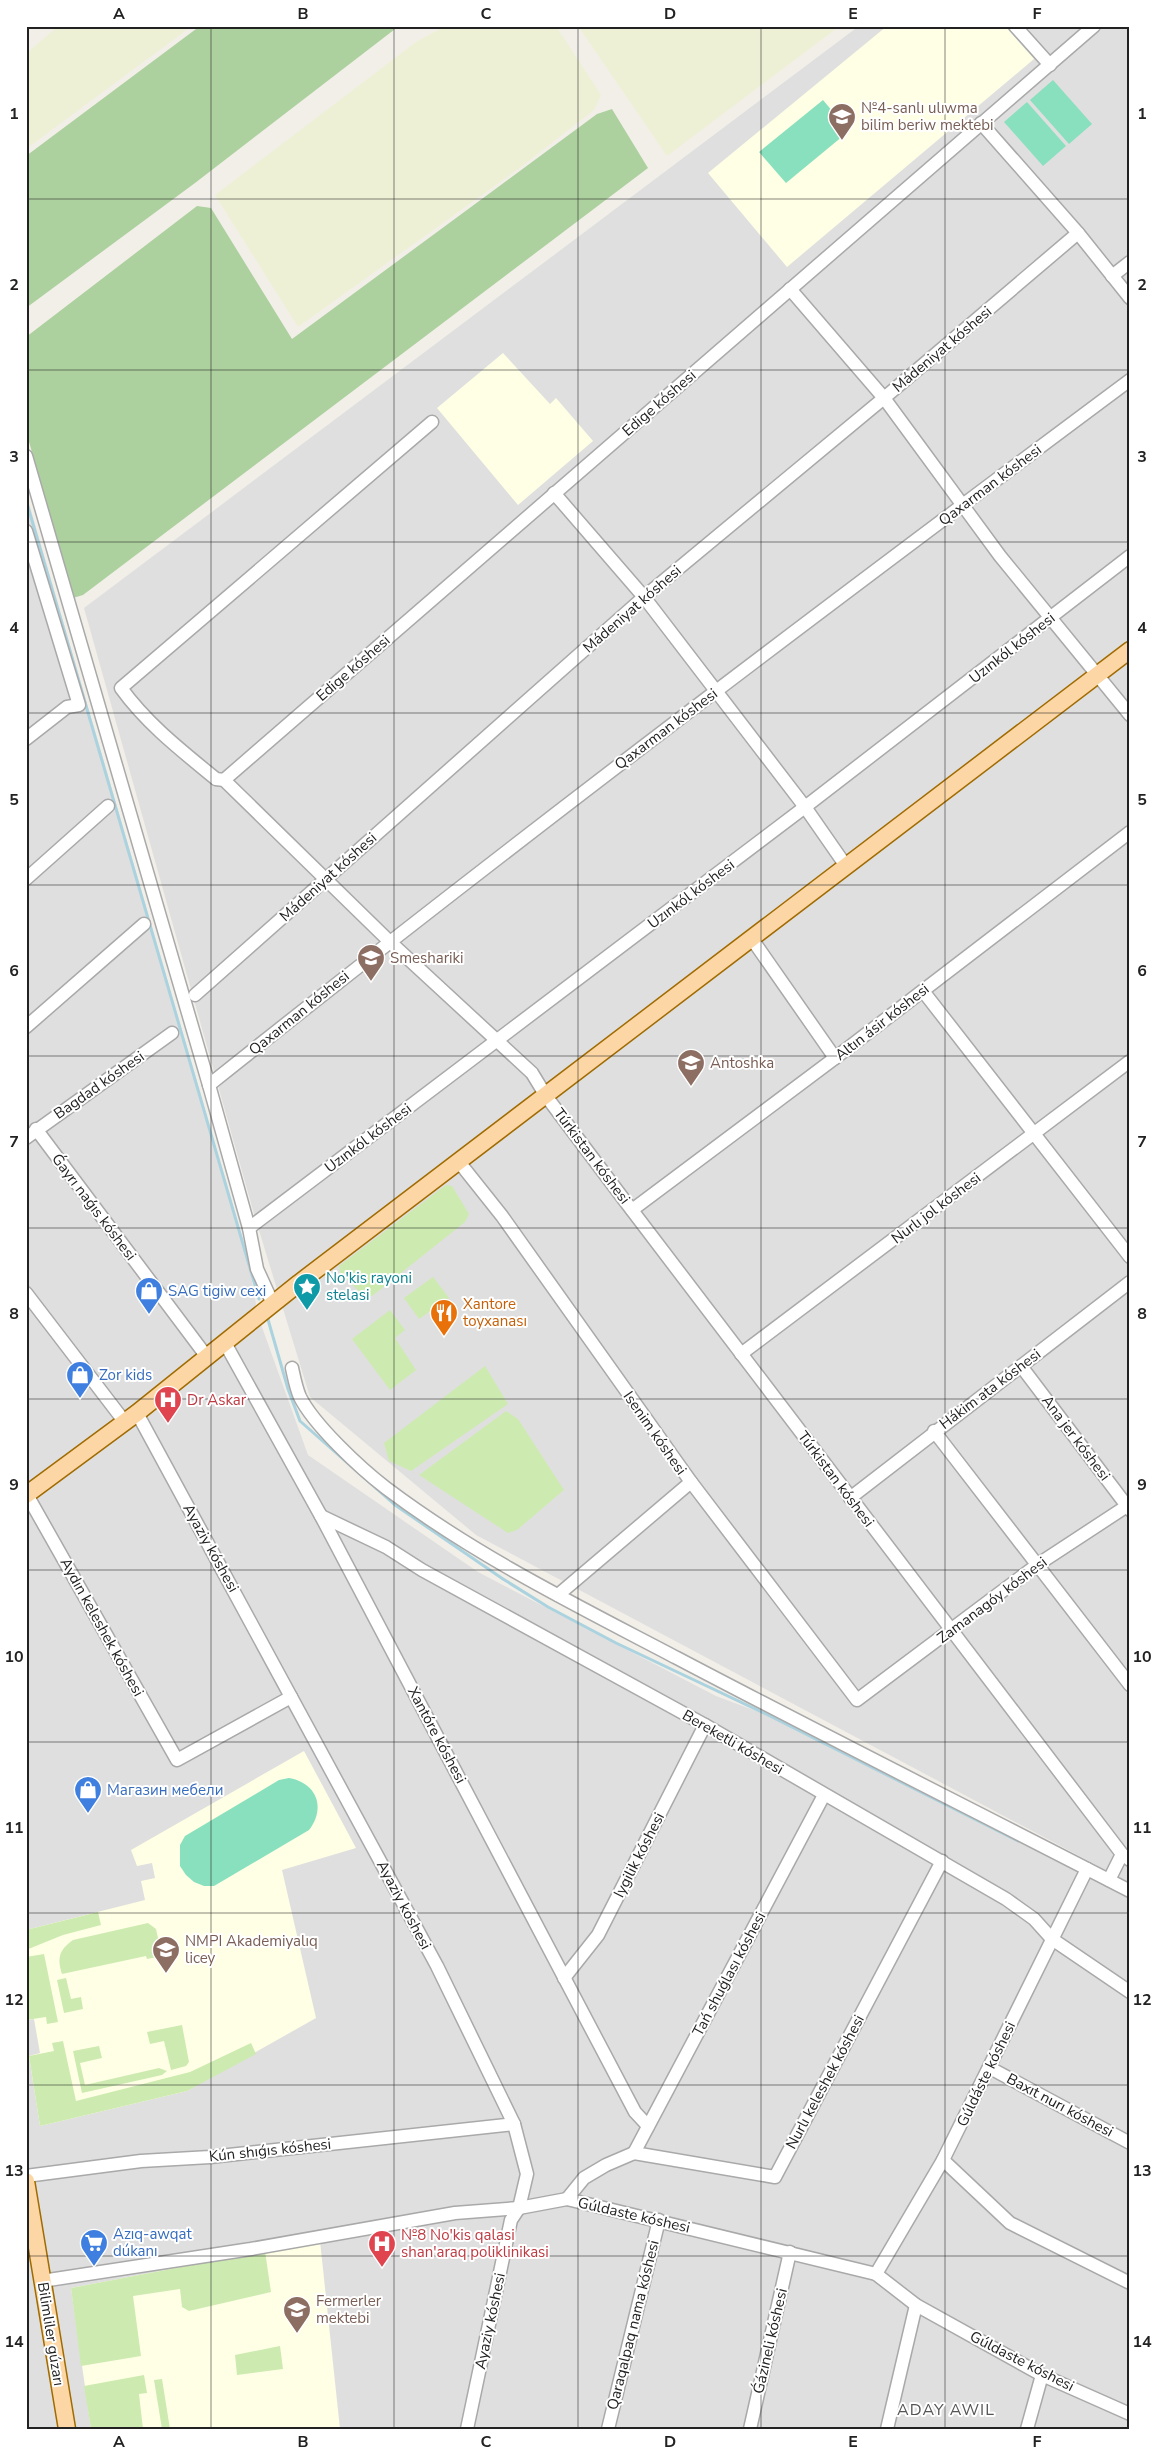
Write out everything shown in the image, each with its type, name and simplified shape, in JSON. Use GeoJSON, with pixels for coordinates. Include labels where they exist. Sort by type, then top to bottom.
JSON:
{"type":"FeatureCollection","features":[{"type":"Feature","properties":{"kind":"main road"},"geometry":{"type":"LineString","coordinates":[[27,1494],[131,1417],[273,1304],[1130,650]]}},
{"type":"Feature","properties":{"kind":"main road","name":"Bilimliler gúzarı"},"geometry":{"type":"LineString","coordinates":[[26,2181],[67,2429]]}},
{"type":"Feature","properties":{"kind":"street"},"geometry":{"type":"LineString","coordinates":[[1015,26],[1050,66]]}},
{"type":"Feature","properties":{"kind":"street","name":"Edige kóshesi"},"geometry":{"type":"LineString","coordinates":[[224,780],[1094,26]]}},
{"type":"Feature","properties":{"kind":"street"},"geometry":{"type":"LineString","coordinates":[[981,123],[1078,233],[1130,298]]}},
{"type":"Feature","properties":{"kind":"street","name":"Mádeniyat kóshesi"},"geometry":{"type":"LineString","coordinates":[[195,995],[644,596],[884,398],[1078,233]]}},
{"type":"Feature","properties":{"kind":"street"},"geometry":{"type":"LineString","coordinates":[[1112,276],[1130,262]]}},
{"type":"Feature","properties":{"kind":"street"},"geometry":{"type":"LineString","coordinates":[[790,289],[884,398],[962,505],[1050,619],[1130,715]]}},
{"type":"Feature","properties":{"kind":"street","name":"Qaxarman kóshesi"},"geometry":{"type":"LineString","coordinates":[[209,1085],[389,941],[715,691],[1130,380]]}},
{"type":"Feature","properties":{"kind":"street","name":"Túrkistan kóshesi"},"geometry":{"type":"LineString","coordinates":[[432,422],[121,688],[138,712],[172,744],[216,779],[224,780],[389,941],[532,1073],[546,1096],[950,1630],[1126,1857]]}},
{"type":"Feature","properties":{"kind":"street"},"geometry":{"type":"LineString","coordinates":[[26,456],[209,1085],[249,1228],[257,1270],[273,1304]]}},
{"type":"Feature","properties":{"kind":"street"},"geometry":{"type":"LineString","coordinates":[[554,493],[644,596],[805,807],[846,866]]}},
{"type":"Feature","properties":{"kind":"street"},"geometry":{"type":"LineString","coordinates":[[26,531],[79,705],[68,707],[26,739]]}},
{"type":"Feature","properties":{"kind":"street","name":"Uzınkól kóshesi"},"geometry":{"type":"LineString","coordinates":[[249,1228],[805,807],[1130,556]]}},
{"type":"Feature","properties":{"kind":"street"},"geometry":{"type":"LineString","coordinates":[[26,879],[108,806]]}},
{"type":"Feature","properties":{"kind":"street","name":"Altın ásir kóshesi"},"geometry":{"type":"LineString","coordinates":[[632,1210],[835,1058],[1130,832]]}},
{"type":"Feature","properties":{"kind":"street"},"geometry":{"type":"LineString","coordinates":[[26,1027],[144,924]]}},
{"type":"Feature","properties":{"kind":"street"},"geometry":{"type":"LineString","coordinates":[[752,939],[835,1058]]}},
{"type":"Feature","properties":{"kind":"street"},"geometry":{"type":"LineString","coordinates":[[922,991],[1130,1257]]}},
{"type":"Feature","properties":{"kind":"street","name":"Bagdad kóshesi"},"geometry":{"type":"LineString","coordinates":[[26,1138],[172,1033]]}},
{"type":"Feature","properties":{"kind":"street","name":"Nurlı jol kóshesi"},"geometry":{"type":"LineString","coordinates":[[741,1354],[1130,1061]]}},
{"type":"Feature","properties":{"kind":"street","name":"Ǵayrı naǵıs kóshesi"},"geometry":{"type":"LineString","coordinates":[[36,1129],[207,1358]]}},
{"type":"Feature","properties":{"kind":"street","name":"Isenim kóshesi"},"geometry":{"type":"LineString","coordinates":[[459,1162],[502,1216],[691,1482],[857,1700]]}},
{"type":"Feature","properties":{"kind":"street","name":"Hákim ata kóshesi"},"geometry":{"type":"LineString","coordinates":[[850,1498],[934,1431],[1130,1282]]}},
{"type":"Feature","properties":{"kind":"street","name":"Ayaziy kóshesi"},"geometry":{"type":"LineString","coordinates":[[26,1293],[131,1417],[291,1697],[437,1966],[514,2124],[527,2174],[518,2208],[511,2220],[467,2429]]}},
{"type":"Feature","properties":{"kind":"street","name":"Xantóre kóshesi"},"geometry":{"type":"LineString","coordinates":[[225,1343],[321,1516],[634,2112],[648,2126]]}},
{"type":"Feature","properties":{"kind":"street","name":"Ana jer kóshesi"},"geometry":{"type":"LineString","coordinates":[[1021,1366],[1129,1507]]}},
{"type":"Feature","properties":{"kind":"street"},"geometry":{"type":"LineString","coordinates":[[292,1368],[300,1396],[315,1420],[384,1487],[475,1549],[558,1596],[765,1705],[1130,1891]]}},
{"type":"Feature","properties":{"kind":"street"},"geometry":{"type":"LineString","coordinates":[[934,1431],[1130,1684]]}},
{"type":"Feature","properties":{"kind":"street"},"geometry":{"type":"LineString","coordinates":[[558,1596],[691,1482]]}},
{"type":"Feature","properties":{"kind":"street","name":"Aydın keleshek kóshesi"},"geometry":{"type":"LineString","coordinates":[[27,1494],[177,1760],[291,1697]]}},
{"type":"Feature","properties":{"kind":"street","name":"Zamanagóy kóshesi"},"geometry":{"type":"LineString","coordinates":[[857,1700],[1037,1565],[1129,1507]]}},
{"type":"Feature","properties":{"kind":"street","name":"Bereketli kóshesi"},"geometry":{"type":"LineString","coordinates":[[321,1516],[386,1546],[422,1570],[705,1725],[942,1861],[1006,1899],[1034,1919],[1052,1939],[1130,1992]]}},
{"type":"Feature","properties":{"kind":"street","name":"Iygilik kóshesi"},"geometry":{"type":"LineString","coordinates":[[564,1978],[598,1935],[705,1725]]}},
{"type":"Feature","properties":{"kind":"street","name":"Tań shuǵlası kóshesi"},"geometry":{"type":"LineString","coordinates":[[634,2153],[824,1795]]}},
{"type":"Feature","properties":{"kind":"street"},"geometry":{"type":"LineString","coordinates":[[1109,1880],[1126,1857]]}},
{"type":"Feature","properties":{"kind":"street","name":"Nurlı keleshek kóshesi"},"geometry":{"type":"LineString","coordinates":[[634,2153],[776,2177],[942,1861]]}},
{"type":"Feature","properties":{"kind":"street","name":"Gúldáste kóshesi"},"geometry":{"type":"LineString","coordinates":[[876,2274],[943,2160],[1087,1869]]}},
{"type":"Feature","properties":{"kind":"street","name":"Baxıt nurı kóshesi"},"geometry":{"type":"LineString","coordinates":[[990,2068],[1130,2143]]}},
{"type":"Feature","properties":{"kind":"street","name":"Kún shıǵıs kóshesi"},"geometry":{"type":"LineString","coordinates":[[26,2176],[141,2161],[210,2157],[514,2124]]}},
{"type":"Feature","properties":{"kind":"street"},"geometry":{"type":"LineString","coordinates":[[566,2200],[584,2178],[606,2165],[634,2153]]}},
{"type":"Feature","properties":{"kind":"street"},"geometry":{"type":"LineString","coordinates":[[943,2160],[1010,2223],[1130,2283]]}},
{"type":"Feature","properties":{"kind":"street","name":"Gúldaste kóshesi"},"geometry":{"type":"LineString","coordinates":[[42,2281],[251,2249],[455,2213],[518,2208],[566,2200],[658,2220],[876,2274],[916,2306],[1042,2375],[1130,2414]]}},
{"type":"Feature","properties":{"kind":"street","name":"Qaraqalpaq nama kóshesi"},"geometry":{"type":"LineString","coordinates":[[608,2429],[658,2220]]}},
{"type":"Feature","properties":{"kind":"street","name":"Ǵázineli kóshesi"},"geometry":{"type":"LineString","coordinates":[[750,2429],[790,2252]]}},
{"type":"Feature","properties":{"kind":"street"},"geometry":{"type":"LineString","coordinates":[[887,2429],[916,2306]]}},
{"type":"Feature","properties":{"kind":"street"},"geometry":{"type":"LineString","coordinates":[[1027,2429],[1042,2375]]}},
{"type":"Feature","properties":{"kind":"shaded area"},"geometry":{"type":"Polygon","coordinates":[[[58,26],[192,26],[26,149],[26,54],[58,26]]]}},
{"type":"Feature","properties":{"kind":"shaded area"},"geometry":{"type":"Polygon","coordinates":[[[445,26],[556,26],[601,95],[594,110],[521,167],[298,327],[215,195],[416,42],[445,26]]]}},
{"type":"Feature","properties":{"kind":"shaded area"},"geometry":{"type":"Polygon","coordinates":[[[578,26],[840,26],[667,156],[578,26]]]}},
{"type":"Feature","properties":{"kind":"shaded area"},"geometry":{"type":"Polygon","coordinates":[[[859,26],[1130,26],[1130,1883],[476,1535],[310,1397],[254,1214],[84,608],[859,26]]]}},
{"type":"Feature","properties":{"kind":"shaded area","name":"№4-sanlı ulıwma bilim beriw mektebi"},"geometry":{"type":"Polygon","coordinates":[[[887,26],[1005,26],[1034,59],[787,267],[708,173],[887,26]]]}},
{"type":"Feature","properties":{"kind":"shaded area"},"geometry":{"type":"Polygon","coordinates":[[[503,353],[550,404],[556,398],[593,441],[518,505],[437,408],[503,353]]]}},
{"type":"Feature","properties":{"kind":"shaded area"},"geometry":{"type":"Polygon","coordinates":[[[26,493],[248,1258],[258,1316],[308,1455],[478,1572],[716,1696],[791,1724],[1130,1894],[1130,2429],[26,2429],[26,493]]]}},
{"type":"Feature","properties":{"kind":"shaded area","name":"NMPI Akademiyalıq licey"},"geometry":{"type":"Polygon","coordinates":[[[304,1751],[356,1848],[282,1870],[316,2018],[187,2091],[40,2126],[29,2056],[40,2053],[34,2019],[26,2020],[26,1930],[145,1900],[141,1881],[155,1878],[152,1863],[137,1866],[131,1850],[304,1751]]]}},
{"type":"Feature","properties":{"kind":"shaded area"},"geometry":{"type":"Polygon","coordinates":[[[320,2241],[340,2429],[91,2429],[71,2288],[320,2241]]]}},
{"type":"Feature","properties":{"kind":"green space"},"geometry":{"type":"Polygon","coordinates":[[[200,26],[399,26],[195,183],[26,308],[26,156],[200,26]]]}},
{"type":"Feature","properties":{"kind":"green space"},"geometry":{"type":"Polygon","coordinates":[[[1053,80],[1092,124],[1069,144],[1030,100],[1053,80]]]}},
{"type":"Feature","properties":{"kind":"green space"},"geometry":{"type":"Polygon","coordinates":[[[823,100],[849,131],[786,183],[759,152],[823,100]]]}},
{"type":"Feature","properties":{"kind":"green space"},"geometry":{"type":"Polygon","coordinates":[[[1027,102],[1066,146],[1043,166],[1004,122],[1027,102]]]}},
{"type":"Feature","properties":{"kind":"green space"},"geometry":{"type":"Polygon","coordinates":[[[612,109],[648,168],[83,595],[73,598],[26,431],[26,337],[197,206],[211,208],[292,339],[597,114],[612,109]]]}},
{"type":"Feature","properties":{"kind":"green space"},"geometry":{"type":"Polygon","coordinates":[[[446,1185],[452,1186],[469,1214],[465,1222],[372,1296],[363,1295],[340,1273],[339,1266],[446,1185]]]}},
{"type":"Feature","properties":{"kind":"green space"},"geometry":{"type":"Polygon","coordinates":[[[433,1277],[449,1298],[419,1319],[404,1298],[433,1277]]]}},
{"type":"Feature","properties":{"kind":"green space"},"geometry":{"type":"Polygon","coordinates":[[[390,1310],[405,1330],[395,1338],[416,1370],[390,1390],[352,1339],[390,1310]]]}},
{"type":"Feature","properties":{"kind":"green space"},"geometry":{"type":"Polygon","coordinates":[[[485,1366],[508,1404],[411,1471],[389,1461],[384,1443],[485,1366]]]}},
{"type":"Feature","properties":{"kind":"green space"},"geometry":{"type":"Polygon","coordinates":[[[506,1411],[518,1419],[564,1490],[517,1530],[508,1533],[419,1475],[506,1411]]]}},
{"type":"Feature","properties":{"kind":"green space"},"geometry":{"type":"Polygon","coordinates":[[[289,1778],[306,1785],[316,1798],[318,1805],[317,1813],[309,1830],[214,1886],[204,1886],[194,1882],[186,1875],[180,1866],[180,1845],[185,1836],[279,1780],[289,1778]]]}},
{"type":"Feature","properties":{"kind":"green space"},"geometry":{"type":"Polygon","coordinates":[[[98,1912],[101,1925],[63,1935],[26,1950],[26,1930],[98,1912]]]}},
{"type":"Feature","properties":{"kind":"green space"},"geometry":{"type":"Polygon","coordinates":[[[148,1923],[156,1929],[162,1956],[147,1959],[146,1956],[62,1974],[60,1955],[73,1940],[148,1923]]]}},
{"type":"Feature","properties":{"kind":"green space"},"geometry":{"type":"Polygon","coordinates":[[[44,1954],[58,2022],[47,2024],[46,2017],[26,2020],[26,1957],[44,1954]]]}},
{"type":"Feature","properties":{"kind":"green space"},"geometry":{"type":"Polygon","coordinates":[[[66,1978],[71,1999],[81,1997],[83,2009],[64,2013],[57,1980],[66,1978]]]}},
{"type":"Feature","properties":{"kind":"green space"},"geometry":{"type":"Polygon","coordinates":[[[182,2025],[189,2062],[186,2066],[171,2070],[164,2041],[150,2044],[147,2032],[182,2025]]]}},
{"type":"Feature","properties":{"kind":"green space"},"geometry":{"type":"Polygon","coordinates":[[[63,2041],[76,2101],[190,2072],[251,2043],[256,2054],[187,2091],[40,2126],[29,2056],[54,2051],[52,2043],[63,2041]]]}},
{"type":"Feature","properties":{"kind":"green space"},"geometry":{"type":"Polygon","coordinates":[[[99,2046],[102,2058],[80,2063],[85,2085],[159,2068],[167,2071],[162,2075],[82,2093],[73,2051],[99,2046]]]}},
{"type":"Feature","properties":{"kind":"green space"},"geometry":{"type":"Polygon","coordinates":[[[265,2251],[271,2292],[189,2311],[182,2307],[180,2289],[133,2296],[141,2356],[81,2366],[71,2288],[265,2251]]]}},
{"type":"Feature","properties":{"kind":"green space"},"geometry":{"type":"Polygon","coordinates":[[[280,2346],[283,2369],[237,2375],[235,2355],[280,2346]]]}},
{"type":"Feature","properties":{"kind":"green space"},"geometry":{"type":"Polygon","coordinates":[[[144,2375],[147,2393],[139,2394],[143,2429],[91,2429],[84,2386],[144,2375]]]}},
{"type":"Feature","properties":{"kind":"green space"},"geometry":{"type":"Polygon","coordinates":[[[162,2379],[170,2429],[162,2429],[154,2380],[162,2379]]]}},
{"type":"Feature","properties":{"kind":"waterway"},"geometry":{"type":"LineString","coordinates":[[26,500],[259,1299]]}},
{"type":"Feature","properties":{"kind":"waterway"},"geometry":{"type":"LineString","coordinates":[[267,1316],[288,1389],[300,1421],[395,1505],[503,1579],[548,1607],[616,1643],[768,1715],[1018,1841]]}},
{"type":"Feature","properties":{"kind":"place","name":"№4-sanlı ulıwma bilim beriw mektebi"},"geometry":{"type":"Point","coordinates":[842,141]}},
{"type":"Feature","properties":{"kind":"place","name":"Smeshariki"},"geometry":{"type":"Point","coordinates":[371,982]}},
{"type":"Feature","properties":{"kind":"place","name":"Antoshka"},"geometry":{"type":"Point","coordinates":[691,1087]}},
{"type":"Feature","properties":{"kind":"place","name":"No'kis rayoni stelasi"},"geometry":{"type":"Point","coordinates":[307,1311]}},
{"type":"Feature","properties":{"kind":"place","name":"SAG tigiw cexi"},"geometry":{"type":"Point","coordinates":[149,1315]}},
{"type":"Feature","properties":{"kind":"place","name":"Xantore toyxanası"},"geometry":{"type":"Point","coordinates":[444,1337]}},
{"type":"Feature","properties":{"kind":"place","name":"Zor kids"},"geometry":{"type":"Point","coordinates":[80,1399]}},
{"type":"Feature","properties":{"kind":"place","name":"Dr Askar"},"geometry":{"type":"Point","coordinates":[168,1424]}},
{"type":"Feature","properties":{"kind":"place","name":"Магазин мебели"},"geometry":{"type":"Point","coordinates":[88,1814]}},
{"type":"Feature","properties":{"kind":"place","name":"NMPI Akademiyalıq licey"},"geometry":{"type":"Point","coordinates":[166,1974]}},
{"type":"Feature","properties":{"kind":"place","name":"Azıq-awqat dúkanı"},"geometry":{"type":"Point","coordinates":[94,2267]}},
{"type":"Feature","properties":{"kind":"place","name":"№8 No'kis qalasi shan'araq poliklinikasi"},"geometry":{"type":"Point","coordinates":[382,2268]}},
{"type":"Feature","properties":{"kind":"place","name":"Fermerler mektebi"},"geometry":{"type":"Point","coordinates":[297,2334]}},
{"type":"Feature","properties":{"kind":"district","name":"ADAY AWIL"},"geometry":{"type":"Point","coordinates":[946,2410]}}]}
